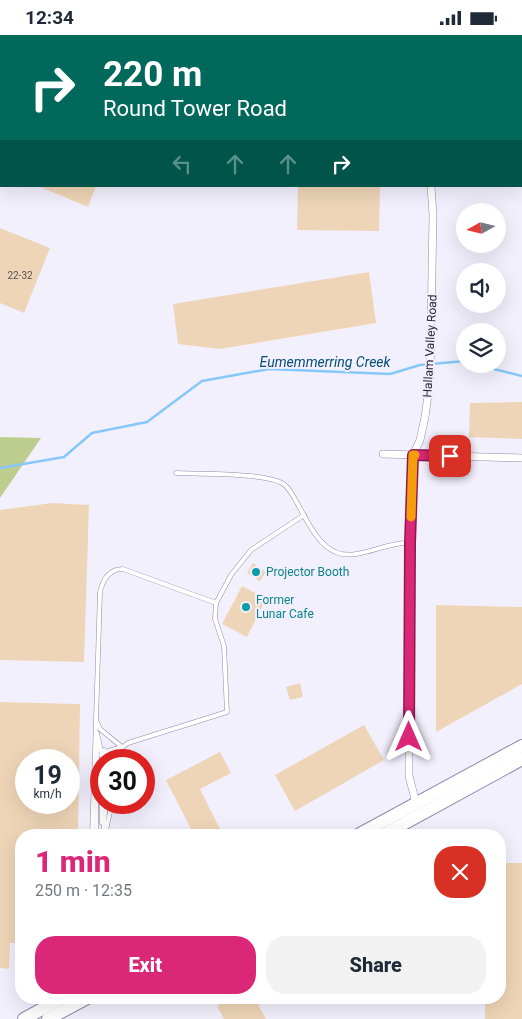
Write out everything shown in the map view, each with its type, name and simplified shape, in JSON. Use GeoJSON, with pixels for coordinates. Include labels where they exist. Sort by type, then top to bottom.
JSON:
{"type":"FeatureCollection","features":[{"type":"Feature","properties":{"kind":"highway"},"geometry":{"type":"LineString","coordinates":[[392,829],[522,746]]}},
{"type":"Feature","properties":{"kind":"highway"},"geometry":{"type":"LineString","coordinates":[[373,829],[423,809],[522,759]]}},
{"type":"Feature","properties":{"kind":"highway"},"geometry":{"type":"LineString","coordinates":[[24,1019],[51,1004]]}},
{"type":"Feature","properties":{"kind":"highway"},"geometry":{"type":"LineString","coordinates":[[48,1019],[76,1004]]}},
{"type":"Feature","properties":{"kind":"street","name":"Hallam Valley Road"},"geometry":{"type":"LineString","coordinates":[[423,809],[409,776],[410,543],[413,455],[420,441],[423,425],[430,381],[432,349],[433,215],[431,187]]}},
{"type":"Feature","properties":{"kind":"street"},"geometry":{"type":"LineString","coordinates":[[383,454],[522,458]]}},
{"type":"Feature","properties":{"kind":"lane"},"geometry":{"type":"LineString","coordinates":[[176,473],[250,477],[278,481],[288,488],[320,540],[331,551],[340,554],[350,555],[393,543],[410,543]]}},
{"type":"Feature","properties":{"kind":"lane"},"geometry":{"type":"LineString","coordinates":[[119,749],[128,743],[227,712],[224,645],[215,619],[216,603],[231,575],[251,550],[304,515]]}},
{"type":"Feature","properties":{"kind":"lane"},"geometry":{"type":"LineString","coordinates":[[96,749],[100,592],[108,575],[117,569],[130,570],[216,603]]}},
{"type":"Feature","properties":{"kind":"lane"},"geometry":{"type":"LineString","coordinates":[[96,720],[98,741],[102,749]]}},
{"type":"Feature","properties":{"kind":"lane"},"geometry":{"type":"LineString","coordinates":[[96,720],[100,729],[122,747]]}},
{"type":"Feature","properties":{"kind":"lane"},"geometry":{"type":"LineString","coordinates":[[96,720],[98,749]]}},
{"type":"Feature","properties":{"kind":"lane"},"geometry":{"type":"LineString","coordinates":[[115,749],[122,747]]}},
{"type":"Feature","properties":{"kind":"lane"},"geometry":{"type":"LineString","coordinates":[[92,829],[93,814]]}},
{"type":"Feature","properties":{"kind":"lane"},"geometry":{"type":"LineString","coordinates":[[96,814],[96,829]]}},
{"type":"Feature","properties":{"kind":"lane"},"geometry":{"type":"LineString","coordinates":[[102,814],[103,829]]}},
{"type":"Feature","properties":{"kind":"lane"},"geometry":{"type":"LineString","coordinates":[[104,829],[105,814]]}},
{"type":"Feature","properties":{"kind":"lane"},"geometry":{"type":"LineString","coordinates":[[105,829],[109,814]]}},
{"type":"Feature","properties":{"kind":"green space"},"geometry":{"type":"Polygon","coordinates":[[[0,437],[41,438],[0,498],[0,437]]]}},
{"type":"Feature","properties":{"kind":"building"},"geometry":{"type":"Polygon","coordinates":[[[40,187],[96,187],[88,207],[40,187]]]}},
{"type":"Feature","properties":{"kind":"building"},"geometry":{"type":"Polygon","coordinates":[[[298,187],[380,187],[379,231],[297,230],[298,187]]]}},
{"type":"Feature","properties":{"kind":"building"},"geometry":{"type":"Polygon","coordinates":[[[0,228],[50,248],[24,313],[0,303],[0,228]]]}},
{"type":"Feature","properties":{"kind":"building"},"geometry":{"type":"Polygon","coordinates":[[[369,272],[376,323],[220,349],[178,344],[173,304],[369,272]]]}},
{"type":"Feature","properties":{"kind":"building"},"geometry":{"type":"Polygon","coordinates":[[[522,402],[522,439],[469,437],[470,403],[522,402]]]}},
{"type":"Feature","properties":{"kind":"building"},"geometry":{"type":"Polygon","coordinates":[[[52,503],[89,505],[84,662],[0,660],[0,510],[52,503]]]}},
{"type":"Feature","properties":{"kind":"building","name":"Projector Booth"},"geometry":{"type":"Polygon","coordinates":[[[253,563],[266,572],[260,581],[247,573],[253,563]]]}},
{"type":"Feature","properties":{"kind":"building","name":"Former Lunar Cafe"},"geometry":{"type":"Polygon","coordinates":[[[242,586],[266,599],[247,637],[222,624],[242,586]]]}},
{"type":"Feature","properties":{"kind":"building"},"geometry":{"type":"Polygon","coordinates":[[[436,605],[522,607],[522,684],[436,732],[436,605]]]}},
{"type":"Feature","properties":{"kind":"building"},"geometry":{"type":"Polygon","coordinates":[[[300,683],[303,697],[290,700],[286,687],[300,683]]]}},
{"type":"Feature","properties":{"kind":"building"},"geometry":{"type":"Polygon","coordinates":[[[0,702],[80,704],[79,749],[15,749],[15,814],[78,814],[78,829],[15,829],[15,943],[10,943],[9,969],[0,968],[0,702]]]}},
{"type":"Feature","properties":{"kind":"building"},"geometry":{"type":"Polygon","coordinates":[[[364,725],[384,760],[295,811],[275,775],[364,725]]]}},
{"type":"Feature","properties":{"kind":"building"},"geometry":{"type":"Polygon","coordinates":[[[220,752],[231,773],[200,789],[220,829],[191,829],[166,780],[220,752]]]}},
{"type":"Feature","properties":{"kind":"building"},"geometry":{"type":"Polygon","coordinates":[[[506,863],[522,863],[522,1019],[485,1019],[485,1004],[506,1004],[506,863]]]}},
{"type":"Feature","properties":{"kind":"building"},"geometry":{"type":"Polygon","coordinates":[[[221,1004],[258,1004],[266,1019],[224,1019],[217,1006],[221,1004]]]}},
{"type":"Feature","properties":{"kind":"waterway","name":"Eumemmerring Creek"},"geometry":{"type":"LineString","coordinates":[[0,468],[64,457],[92,433],[147,422],[202,381],[269,369],[390,374],[420,365],[456,362]]}},
{"type":"Feature","properties":{"kind":"waterway","name":"Eumemmerring Creek"},"geometry":{"type":"LineString","coordinates":[[506,372],[522,376]]}},
{"type":"Feature","properties":{"kind":"slow traffic"},"geometry":{"type":"LineString","coordinates":[[411,517],[413,455],[415,455]]}},
{"type":"Feature","properties":{"kind":"place","name":"Projector Booth"},"geometry":{"type":"Point","coordinates":[256,572]}},
{"type":"Feature","properties":{"kind":"place","name":"Former Lunar Cafe"},"geometry":{"type":"Point","coordinates":[246,607]}},
{"type":"Feature","properties":{"kind":"route"},"geometry":{"type":"LineString","coordinates":[[409,737],[410,543],[413,455],[450,456]]}}]}
